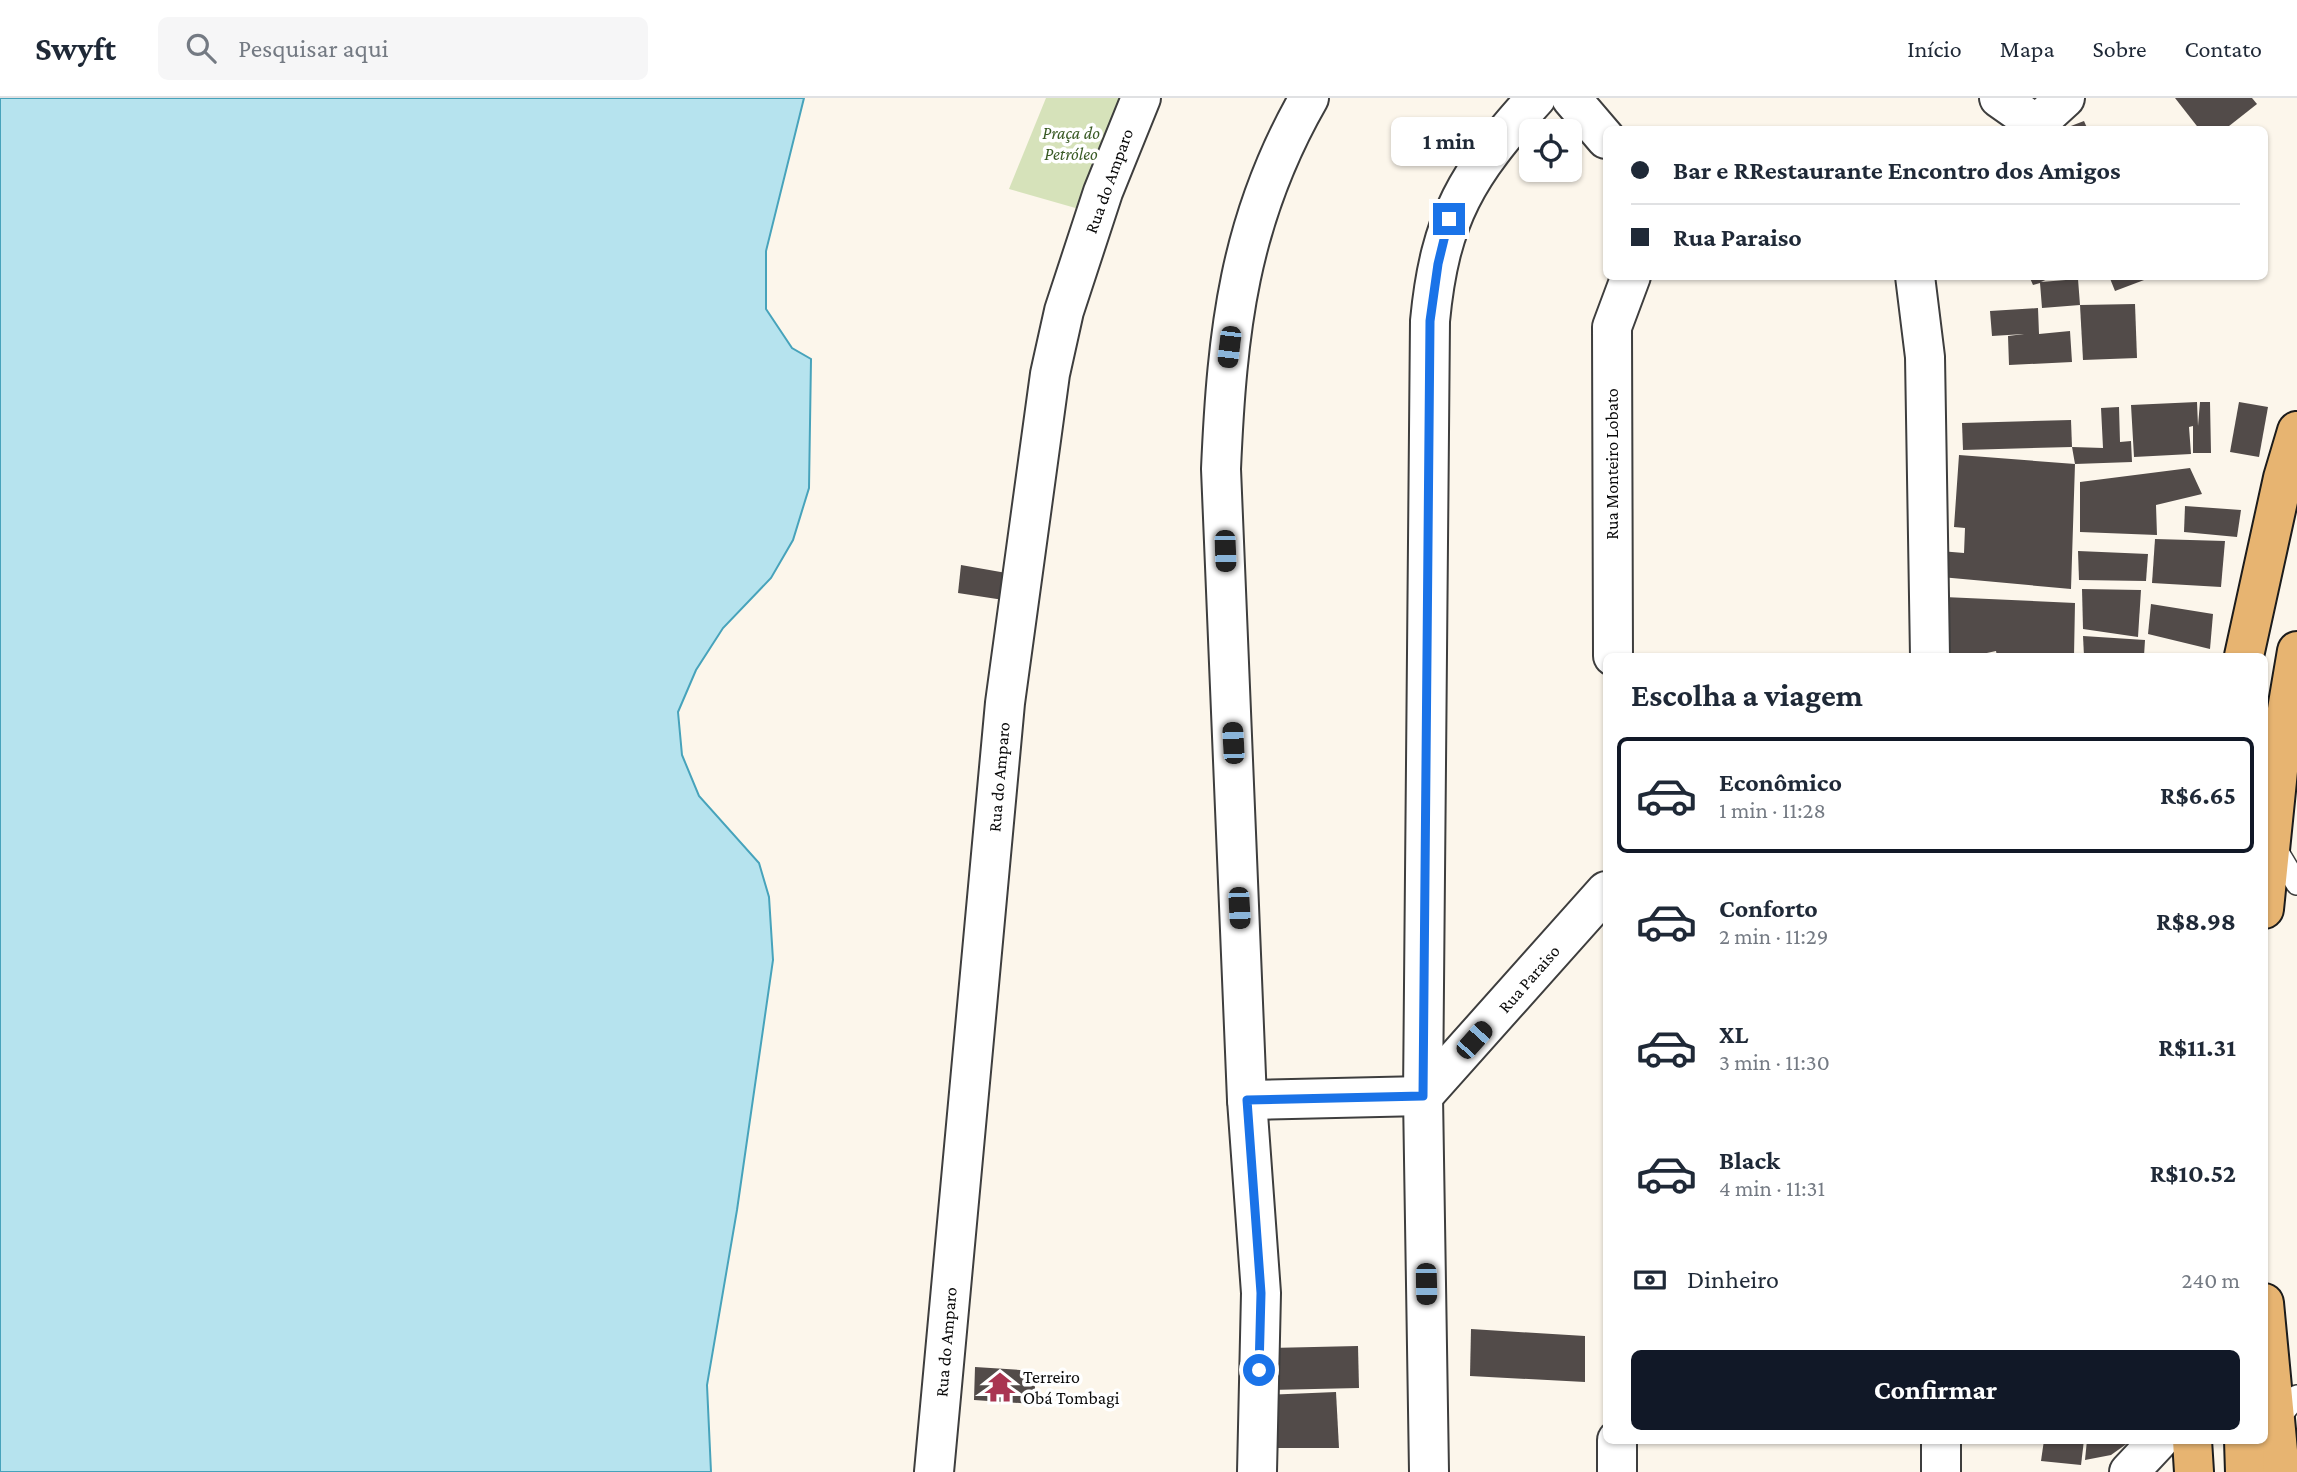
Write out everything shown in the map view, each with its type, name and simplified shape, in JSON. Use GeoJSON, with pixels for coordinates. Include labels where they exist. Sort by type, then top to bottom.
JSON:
{"type":"FeatureCollection","features":[{"type":"Feature","properties":{"kind":"main road"},"geometry":{"type":"LineString","coordinates":[[2245,653],[2283,478],[2297,431]]}},
{"type":"Feature","properties":{"kind":"main road"},"geometry":{"type":"LineString","coordinates":[[2268,862],[2280,751],[2297,651]]}},
{"type":"Feature","properties":{"kind":"main road"},"geometry":{"type":"LineString","coordinates":[[2268,1362],[2272,1420],[2280,1472]]}},
{"type":"Feature","properties":{"kind":"main road"},"geometry":{"type":"LineString","coordinates":[[2192,1444],[2194,1472]]}},
{"type":"Feature","properties":{"kind":"main road"},"geometry":{"type":"LineString","coordinates":[[2245,1472],[2260,1444]]}},
{"type":"Feature","properties":{"kind":"street","name":"Rua do Amparo"},"geometry":{"type":"LineString","coordinates":[[934,1472],[1005,703],[1050,374],[1064,312],[1103,192],[1141,98]]}},
{"type":"Feature","properties":{"kind":"street"},"geometry":{"type":"LineString","coordinates":[[1257,1472],[1261,1293],[1247,1100],[1221,469],[1226,372],[1235,299],[1260,201],[1282,145],[1309,98]]}},
{"type":"Feature","properties":{"kind":"street"},"geometry":{"type":"LineString","coordinates":[[1429,1472],[1423,1096],[1430,335],[1433,290],[1449,219],[1468,182],[1536,98]]}},
{"type":"Feature","properties":{"kind":"street"},"geometry":{"type":"LineString","coordinates":[[1571,98],[1603,135]]}},
{"type":"Feature","properties":{"kind":"street"},"geometry":{"type":"LineString","coordinates":[[1998,98],[2032,126]]}},
{"type":"Feature","properties":{"kind":"street"},"geometry":{"type":"LineString","coordinates":[[2034,126],[2065,98]]}},
{"type":"Feature","properties":{"kind":"street","name":"Rua Monteiro Lobato"},"geometry":{"type":"LineString","coordinates":[[1613,653],[1612,327],[1630,280]]}},
{"type":"Feature","properties":{"kind":"street"},"geometry":{"type":"LineString","coordinates":[[1916,280],[1926,358],[1930,653]]}},
{"type":"Feature","properties":{"kind":"street","name":"Rua Paraiso"},"geometry":{"type":"LineString","coordinates":[[1423,1096],[1603,894]]}},
{"type":"Feature","properties":{"kind":"street"},"geometry":{"type":"LineString","coordinates":[[1247,1100],[1423,1096]]}},
{"type":"Feature","properties":{"kind":"street"},"geometry":{"type":"LineString","coordinates":[[1617,1444],[1617,1472]]}},
{"type":"Feature","properties":{"kind":"street"},"geometry":{"type":"LineString","coordinates":[[1941,1444],[1941,1472]]}},
{"type":"Feature","properties":{"kind":"street"},"geometry":{"type":"LineString","coordinates":[[2129,1472],[2155,1444]]}},
{"type":"Feature","properties":{"kind":"lane"},"geometry":{"type":"LineString","coordinates":[[2270,839],[2297,884]]}},
{"type":"Feature","properties":{"kind":"green space","name":"Praça do Petróleo"},"geometry":{"type":"Polygon","coordinates":[[[1046,98],[1132,98],[1086,211],[1009,189],[1046,98]]]}},
{"type":"Feature","properties":{"kind":"water"},"geometry":{"type":"Polygon","coordinates":[[[0,98],[804,98],[766,251],[766,309],[792,348],[811,359],[809,488],[793,540],[771,578],[723,628],[696,670],[678,712],[682,755],[699,796],[759,863],[769,897],[773,960],[737,1210],[707,1385],[711,1472],[0,1472],[0,98]]]}},
{"type":"Feature","properties":{"kind":"building"},"geometry":{"type":"Polygon","coordinates":[[[2175,98],[2252,98],[2257,104],[2229,126],[2197,126],[2175,98]]]}},
{"type":"Feature","properties":{"kind":"building"},"geometry":{"type":"Polygon","coordinates":[[[2084,121],[2086,126],[2071,126],[2084,121]]]}},
{"type":"Feature","properties":{"kind":"building"},"geometry":{"type":"Polygon","coordinates":[[[2031,280],[2078,280],[2080,305],[2042,308],[2040,283],[2033,285],[2031,280]]]}},
{"type":"Feature","properties":{"kind":"building"},"geometry":{"type":"Polygon","coordinates":[[[2111,280],[2144,280],[2115,291],[2111,280]]]}},
{"type":"Feature","properties":{"kind":"building"},"geometry":{"type":"Polygon","coordinates":[[[2135,304],[2137,358],[2083,360],[2080,305],[2135,304]]]}},
{"type":"Feature","properties":{"kind":"building"},"geometry":{"type":"Polygon","coordinates":[[[2038,308],[2039,334],[2070,331],[2072,362],[2009,365],[2008,336],[2024,334],[1992,336],[1990,311],[2038,308]]]}},
{"type":"Feature","properties":{"kind":"building"},"geometry":{"type":"Polygon","coordinates":[[[2197,402],[2198,426],[2200,402],[2210,402],[2211,453],[2193,453],[2193,426],[2189,427],[2191,454],[2134,457],[2131,405],[2197,402]]]}},
{"type":"Feature","properties":{"kind":"building"},"geometry":{"type":"Polygon","coordinates":[[[2239,402],[2268,407],[2259,457],[2230,452],[2239,402]]]}},
{"type":"Feature","properties":{"kind":"building"},"geometry":{"type":"Polygon","coordinates":[[[2119,407],[2120,442],[2131,441],[2132,462],[2075,464],[2072,447],[2103,448],[2101,408],[2119,407]]]}},
{"type":"Feature","properties":{"kind":"building"},"geometry":{"type":"Polygon","coordinates":[[[2071,420],[2072,447],[1963,450],[1962,423],[2071,420]]]}},
{"type":"Feature","properties":{"kind":"building"},"geometry":{"type":"Polygon","coordinates":[[[1959,455],[2075,464],[2071,589],[1941,577],[1940,551],[1964,553],[1965,528],[1954,527],[1959,455]]]}},
{"type":"Feature","properties":{"kind":"building"},"geometry":{"type":"Polygon","coordinates":[[[2190,468],[2202,494],[2156,505],[2157,535],[2080,532],[2080,482],[2190,468]]]}},
{"type":"Feature","properties":{"kind":"building"},"geometry":{"type":"Polygon","coordinates":[[[2185,506],[2241,510],[2237,537],[2184,532],[2185,506]]]}},
{"type":"Feature","properties":{"kind":"building"},"geometry":{"type":"Polygon","coordinates":[[[2155,539],[2225,541],[2221,587],[2152,583],[2155,539]]]}},
{"type":"Feature","properties":{"kind":"building"},"geometry":{"type":"Polygon","coordinates":[[[2078,551],[2148,554],[2146,581],[2079,580],[2078,551]]]}},
{"type":"Feature","properties":{"kind":"building"},"geometry":{"type":"Polygon","coordinates":[[[961,565],[1012,574],[1010,601],[958,593],[961,565]]]}},
{"type":"Feature","properties":{"kind":"building"},"geometry":{"type":"Polygon","coordinates":[[[2082,589],[2141,590],[2138,637],[2083,629],[2082,589]]]}},
{"type":"Feature","properties":{"kind":"building"},"geometry":{"type":"Polygon","coordinates":[[[1944,597],[2075,603],[2074,653],[1944,653],[1944,597]]]}},
{"type":"Feature","properties":{"kind":"building"},"geometry":{"type":"Polygon","coordinates":[[[2151,604],[2213,614],[2210,649],[2148,634],[2151,604]]]}},
{"type":"Feature","properties":{"kind":"building"},"geometry":{"type":"Polygon","coordinates":[[[2083,636],[2145,640],[2144,653],[2084,653],[2083,636]]]}},
{"type":"Feature","properties":{"kind":"building"},"geometry":{"type":"Polygon","coordinates":[[[1471,1329],[1585,1336],[1585,1382],[1470,1376],[1471,1329]]]}},
{"type":"Feature","properties":{"kind":"building"},"geometry":{"type":"Polygon","coordinates":[[[1358,1346],[1359,1388],[1265,1390],[1265,1348],[1358,1346]]]}},
{"type":"Feature","properties":{"kind":"building"},"geometry":{"type":"Polygon","coordinates":[[[975,1367],[1035,1371],[1035,1404],[974,1400],[975,1367]]]}},
{"type":"Feature","properties":{"kind":"building"},"geometry":{"type":"Polygon","coordinates":[[[1336,1392],[1339,1448],[1263,1448],[1264,1395],[1336,1392]]]}},
{"type":"Feature","properties":{"kind":"building"},"geometry":{"type":"Polygon","coordinates":[[[2043,1444],[2084,1444],[2081,1465],[2041,1461],[2043,1444]]]}},
{"type":"Feature","properties":{"kind":"building"},"geometry":{"type":"Polygon","coordinates":[[[2087,1444],[2126,1444],[2111,1455],[2085,1460],[2087,1444]]]}},
{"type":"Feature","properties":{"kind":"place","name":"Terreiro Obá Tombagi"},"geometry":{"type":"Point","coordinates":[1000,1387]}},
{"type":"Feature","properties":{"kind":"route"},"geometry":{"type":"LineString","coordinates":[[1259,1370],[1261,1293],[1247,1100],[1423,1096],[1430,321],[1433,290],[1449,219]]}}]}
